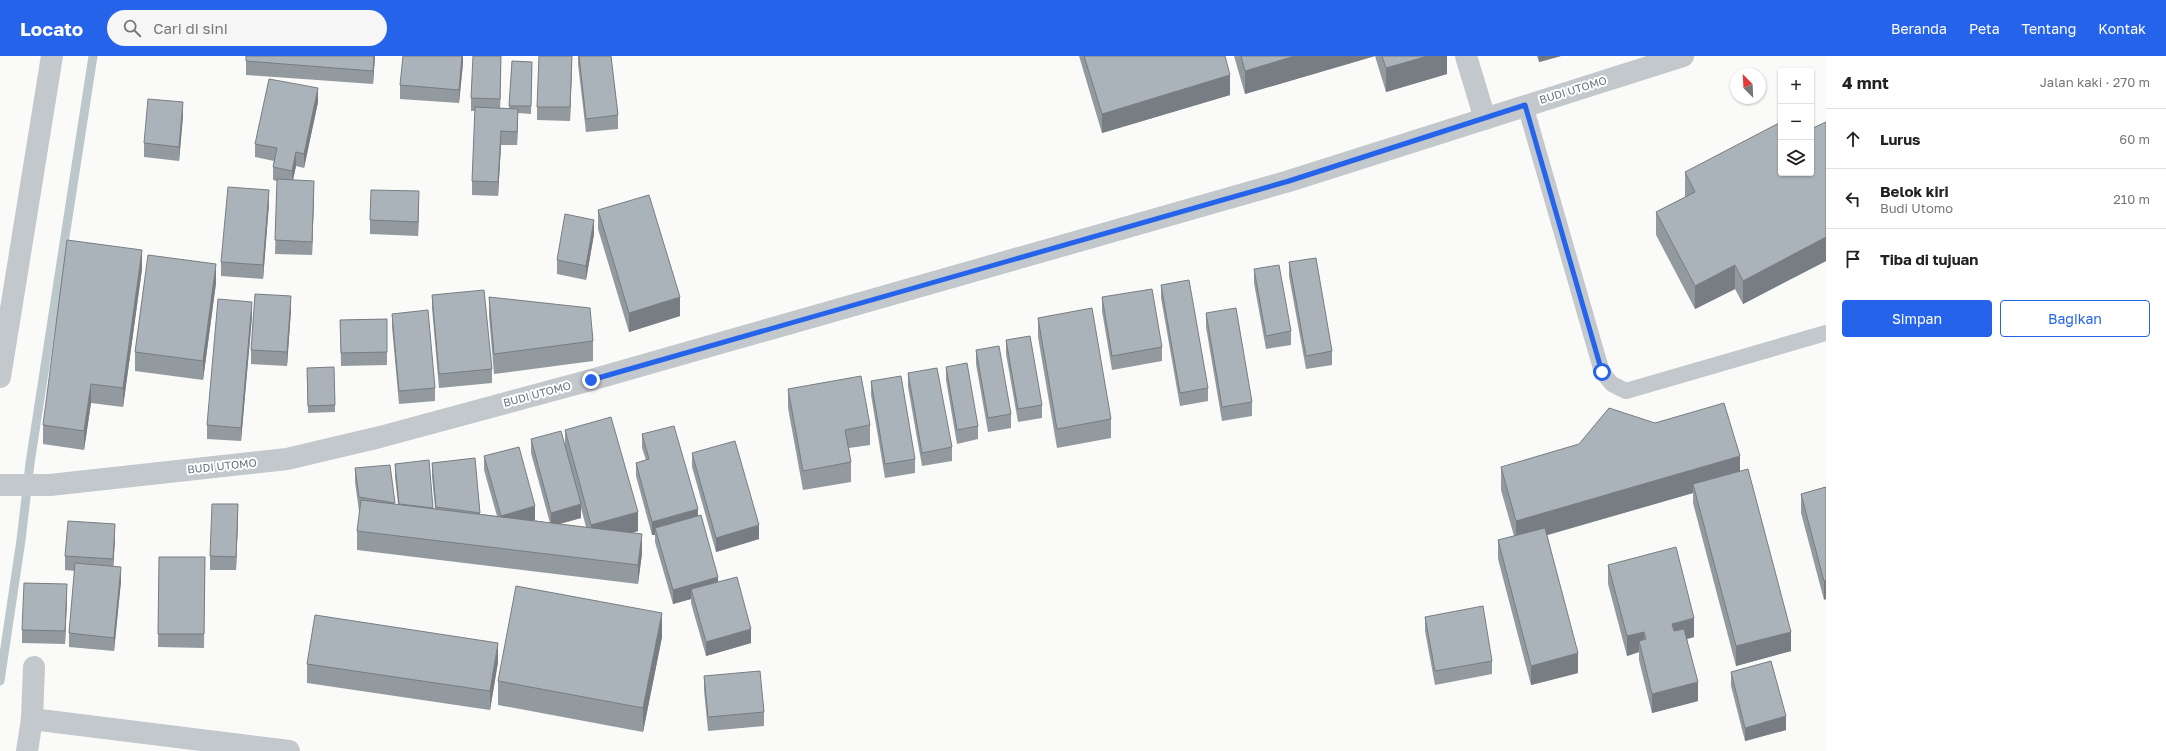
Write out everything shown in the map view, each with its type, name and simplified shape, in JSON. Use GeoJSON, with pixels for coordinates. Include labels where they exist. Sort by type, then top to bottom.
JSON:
{"type":"FeatureCollection","features":[{"type":"Feature","properties":{"kind":"street"},"geometry":{"type":"LineString","coordinates":[[1,370],[52,56]]}},
{"type":"Feature","properties":{"kind":"street"},"geometry":{"type":"LineString","coordinates":[[1466,56],[1485,118]]}},
{"type":"Feature","properties":{"kind":"street","name":"BUDI UTOMO"},"geometry":{"type":"LineString","coordinates":[[6,484],[50,485],[287,459],[380,437],[599,378],[1101,236],[1289,181],[1683,56]]}},
{"type":"Feature","properties":{"kind":"street"},"geometry":{"type":"LineString","coordinates":[[27,751],[32,719],[34,667]]}},
{"type":"Feature","properties":{"kind":"street"},"geometry":{"type":"LineString","coordinates":[[32,719],[289,751]]}},
{"type":"Feature","properties":{"kind":"lane"},"geometry":{"type":"LineString","coordinates":[[1525,105],[1602,372],[1612,384],[1626,391],[1826,333]]}},
{"type":"Feature","properties":{"kind":"building"},"geometry":{"type":"Polygon","coordinates":[[[246,56],[374,56],[373,71],[246,61],[246,56]]]}},
{"type":"Feature","properties":{"kind":"building"},"geometry":{"type":"Polygon","coordinates":[[[403,56],[462,56],[459,90],[400,85],[403,56]]]}},
{"type":"Feature","properties":{"kind":"building"},"geometry":{"type":"Polygon","coordinates":[[[473,56],[501,56],[500,99],[471,98],[473,56]]]}},
{"type":"Feature","properties":{"kind":"building"},"geometry":{"type":"Polygon","coordinates":[[[539,56],[572,56],[570,107],[537,107],[539,56]]]}},
{"type":"Feature","properties":{"kind":"building"},"geometry":{"type":"Polygon","coordinates":[[[579,56],[611,56],[618,115],[586,119],[579,56]]]}},
{"type":"Feature","properties":{"kind":"building"},"geometry":{"type":"Polygon","coordinates":[[[1084,56],[1225,56],[1230,75],[1102,114],[1084,56]]]}},
{"type":"Feature","properties":{"kind":"building"},"geometry":{"type":"Polygon","coordinates":[[[1241,56],[1295,56],[1245,71],[1241,56]]]}},
{"type":"Feature","properties":{"kind":"building"},"geometry":{"type":"Polygon","coordinates":[[[1382,56],[1428,56],[1386,68],[1382,56]]]}},
{"type":"Feature","properties":{"kind":"building"},"geometry":{"type":"Polygon","coordinates":[[[512,61],[532,62],[531,106],[509,106],[512,61]]]}},
{"type":"Feature","properties":{"kind":"building"},"geometry":{"type":"Polygon","coordinates":[[[269,79],[318,88],[304,154],[296,152],[292,171],[273,167],[277,148],[255,144],[269,79]]]}},
{"type":"Feature","properties":{"kind":"building"},"geometry":{"type":"Polygon","coordinates":[[[148,99],[183,102],[179,147],[144,143],[148,99]]]}},
{"type":"Feature","properties":{"kind":"building"},"geometry":{"type":"Polygon","coordinates":[[[475,107],[518,109],[517,132],[501,131],[498,182],[472,181],[475,107]]]}},
{"type":"Feature","properties":{"kind":"building"},"geometry":{"type":"Polygon","coordinates":[[[1826,122],[1826,237],[1743,281],[1735,265],[1695,286],[1656,212],[1695,192],[1685,172],[1778,124],[1778,176],[1814,176],[1814,128],[1826,122]]]}},
{"type":"Feature","properties":{"kind":"building"},"geometry":{"type":"Polygon","coordinates":[[[277,179],[314,181],[312,242],[275,240],[277,179]]]}},
{"type":"Feature","properties":{"kind":"building"},"geometry":{"type":"Polygon","coordinates":[[[228,187],[269,190],[263,265],[221,262],[228,187]]]}},
{"type":"Feature","properties":{"kind":"building"},"geometry":{"type":"Polygon","coordinates":[[[371,190],[419,191],[418,222],[370,220],[371,190]]]}},
{"type":"Feature","properties":{"kind":"building"},"geometry":{"type":"Polygon","coordinates":[[[649,195],[680,297],[629,313],[598,210],[649,195]]]}},
{"type":"Feature","properties":{"kind":"building"},"geometry":{"type":"Polygon","coordinates":[[[565,214],[594,220],[586,266],[557,260],[565,214]]]}},
{"type":"Feature","properties":{"kind":"building"},"geometry":{"type":"Polygon","coordinates":[[[67,240],[142,250],[123,388],[91,384],[84,431],[43,425],[67,240]]]}},
{"type":"Feature","properties":{"kind":"building"},"geometry":{"type":"Polygon","coordinates":[[[148,255],[216,264],[203,361],[135,352],[148,255]]]}},
{"type":"Feature","properties":{"kind":"building"},"geometry":{"type":"Polygon","coordinates":[[[1316,258],[1332,351],[1306,356],[1289,262],[1316,258]]]}},
{"type":"Feature","properties":{"kind":"building"},"geometry":{"type":"Polygon","coordinates":[[[1279,265],[1291,331],[1266,336],[1254,269],[1279,265]]]}},
{"type":"Feature","properties":{"kind":"building"},"geometry":{"type":"Polygon","coordinates":[[[1189,280],[1208,388],[1180,393],[1161,285],[1189,280]]]}},
{"type":"Feature","properties":{"kind":"building"},"geometry":{"type":"Polygon","coordinates":[[[1152,289],[1162,347],[1112,356],[1102,297],[1152,289]]]}},
{"type":"Feature","properties":{"kind":"building"},"geometry":{"type":"Polygon","coordinates":[[[484,290],[492,369],[439,374],[432,295],[484,290]]]}},
{"type":"Feature","properties":{"kind":"building"},"geometry":{"type":"Polygon","coordinates":[[[255,294],[291,296],[287,352],[251,350],[255,294]]]}},
{"type":"Feature","properties":{"kind":"building"},"geometry":{"type":"Polygon","coordinates":[[[489,297],[590,308],[593,341],[494,354],[489,297]]]}},
{"type":"Feature","properties":{"kind":"building"},"geometry":{"type":"Polygon","coordinates":[[[218,299],[252,302],[241,428],[207,425],[218,299]]]}},
{"type":"Feature","properties":{"kind":"building"},"geometry":{"type":"Polygon","coordinates":[[[1092,308],[1111,419],[1057,429],[1038,318],[1092,308]]]}},
{"type":"Feature","properties":{"kind":"building"},"geometry":{"type":"Polygon","coordinates":[[[1236,308],[1252,402],[1222,407],[1206,313],[1236,308]]]}},
{"type":"Feature","properties":{"kind":"building"},"geometry":{"type":"Polygon","coordinates":[[[428,310],[435,388],[399,391],[392,314],[428,310]]]}},
{"type":"Feature","properties":{"kind":"building"},"geometry":{"type":"Polygon","coordinates":[[[387,319],[387,352],[341,353],[340,320],[387,319]]]}},
{"type":"Feature","properties":{"kind":"building"},"geometry":{"type":"Polygon","coordinates":[[[1030,336],[1042,405],[1018,409],[1006,340],[1030,336]]]}},
{"type":"Feature","properties":{"kind":"building"},"geometry":{"type":"Polygon","coordinates":[[[999,346],[1011,414],[988,418],[976,350],[999,346]]]}},
{"type":"Feature","properties":{"kind":"building"},"geometry":{"type":"Polygon","coordinates":[[[967,363],[978,426],[957,430],[946,367],[967,363]]]}},
{"type":"Feature","properties":{"kind":"building"},"geometry":{"type":"Polygon","coordinates":[[[334,367],[335,405],[308,406],[307,368],[334,367]]]}},
{"type":"Feature","properties":{"kind":"building"},"geometry":{"type":"Polygon","coordinates":[[[937,368],[952,447],[922,453],[908,373],[937,368]]]}},
{"type":"Feature","properties":{"kind":"building"},"geometry":{"type":"Polygon","coordinates":[[[861,376],[870,425],[845,430],[851,462],[803,471],[788,389],[861,376]]]}},
{"type":"Feature","properties":{"kind":"building"},"geometry":{"type":"Polygon","coordinates":[[[901,376],[915,459],[885,464],[871,381],[901,376]]]}},
{"type":"Feature","properties":{"kind":"building"},"geometry":{"type":"Polygon","coordinates":[[[1724,403],[1740,456],[1516,521],[1501,467],[1579,444],[1609,408],[1655,423],[1724,403]]]}},
{"type":"Feature","properties":{"kind":"building"},"geometry":{"type":"Polygon","coordinates":[[[611,417],[638,512],[591,525],[565,430],[611,417]]]}},
{"type":"Feature","properties":{"kind":"building"},"geometry":{"type":"Polygon","coordinates":[[[674,426],[698,509],[652,522],[636,463],[649,459],[642,434],[674,426]]]}},
{"type":"Feature","properties":{"kind":"building"},"geometry":{"type":"Polygon","coordinates":[[[561,431],[581,504],[551,513],[531,439],[561,431]]]}},
{"type":"Feature","properties":{"kind":"building"},"geometry":{"type":"Polygon","coordinates":[[[735,441],[759,525],[716,538],[692,453],[735,441]]]}},
{"type":"Feature","properties":{"kind":"building"},"geometry":{"type":"Polygon","coordinates":[[[519,447],[535,506],[501,516],[484,456],[519,447]]]}},
{"type":"Feature","properties":{"kind":"building"},"geometry":{"type":"Polygon","coordinates":[[[475,458],[480,513],[436,507],[432,463],[475,458]]]}},
{"type":"Feature","properties":{"kind":"building"},"geometry":{"type":"Polygon","coordinates":[[[429,460],[433,508],[399,504],[395,464],[429,460]]]}},
{"type":"Feature","properties":{"kind":"building"},"geometry":{"type":"Polygon","coordinates":[[[390,465],[395,503],[359,497],[355,468],[390,465]]]}},
{"type":"Feature","properties":{"kind":"building"},"geometry":{"type":"Polygon","coordinates":[[[1748,469],[1791,632],[1736,646],[1693,484],[1748,469]]]}},
{"type":"Feature","properties":{"kind":"building"},"geometry":{"type":"Polygon","coordinates":[[[1826,487],[1826,580],[1824,581],[1801,494],[1826,487]]]}},
{"type":"Feature","properties":{"kind":"building"},"geometry":{"type":"Polygon","coordinates":[[[361,500],[642,534],[638,565],[357,531],[361,500]]]}},
{"type":"Feature","properties":{"kind":"building"},"geometry":{"type":"Polygon","coordinates":[[[212,504],[238,504],[236,557],[210,556],[212,504]]]}},
{"type":"Feature","properties":{"kind":"building"},"geometry":{"type":"Polygon","coordinates":[[[701,515],[718,577],[673,590],[655,528],[701,515]]]}},
{"type":"Feature","properties":{"kind":"building"},"geometry":{"type":"Polygon","coordinates":[[[68,521],[115,524],[113,559],[65,556],[68,521]]]}},
{"type":"Feature","properties":{"kind":"building"},"geometry":{"type":"Polygon","coordinates":[[[1545,528],[1578,653],[1531,666],[1498,540],[1545,528]]]}},
{"type":"Feature","properties":{"kind":"building"},"geometry":{"type":"Polygon","coordinates":[[[1676,547],[1694,618],[1672,624],[1674,631],[1684,629],[1698,682],[1652,694],[1639,641],[1646,639],[1644,632],[1627,636],[1608,565],[1676,547]]]}},
{"type":"Feature","properties":{"kind":"building"},"geometry":{"type":"Polygon","coordinates":[[[159,557],[205,557],[204,634],[158,634],[159,557]]]}},
{"type":"Feature","properties":{"kind":"building"},"geometry":{"type":"Polygon","coordinates":[[[75,563],[121,567],[114,638],[69,633],[75,563]]]}},
{"type":"Feature","properties":{"kind":"building"},"geometry":{"type":"Polygon","coordinates":[[[737,577],[751,629],[706,642],[691,589],[737,577]]]}},
{"type":"Feature","properties":{"kind":"building"},"geometry":{"type":"Polygon","coordinates":[[[24,583],[67,584],[65,631],[22,630],[24,583]]]}},
{"type":"Feature","properties":{"kind":"building"},"geometry":{"type":"Polygon","coordinates":[[[516,586],[662,613],[643,708],[498,681],[516,586]]]}},
{"type":"Feature","properties":{"kind":"building"},"geometry":{"type":"Polygon","coordinates":[[[1483,606],[1492,661],[1435,671],[1425,617],[1483,606]]]}},
{"type":"Feature","properties":{"kind":"building"},"geometry":{"type":"Polygon","coordinates":[[[315,615],[498,643],[490,691],[307,664],[315,615]]]}},
{"type":"Feature","properties":{"kind":"building"},"geometry":{"type":"Polygon","coordinates":[[[1771,661],[1786,716],[1745,728],[1731,672],[1771,661]]]}},
{"type":"Feature","properties":{"kind":"building"},"geometry":{"type":"Polygon","coordinates":[[[760,671],[764,712],[708,717],[704,676],[760,671]]]}},
{"type":"Feature","properties":{"kind":"waterway"},"geometry":{"type":"LineString","coordinates":[[0,681],[21,540],[30,463],[93,56]]}},
{"type":"Feature","properties":{"kind":"route"},"geometry":{"type":"LineString","coordinates":[[591,380],[1101,236],[1289,181],[1525,105],[1602,372]]}}]}
